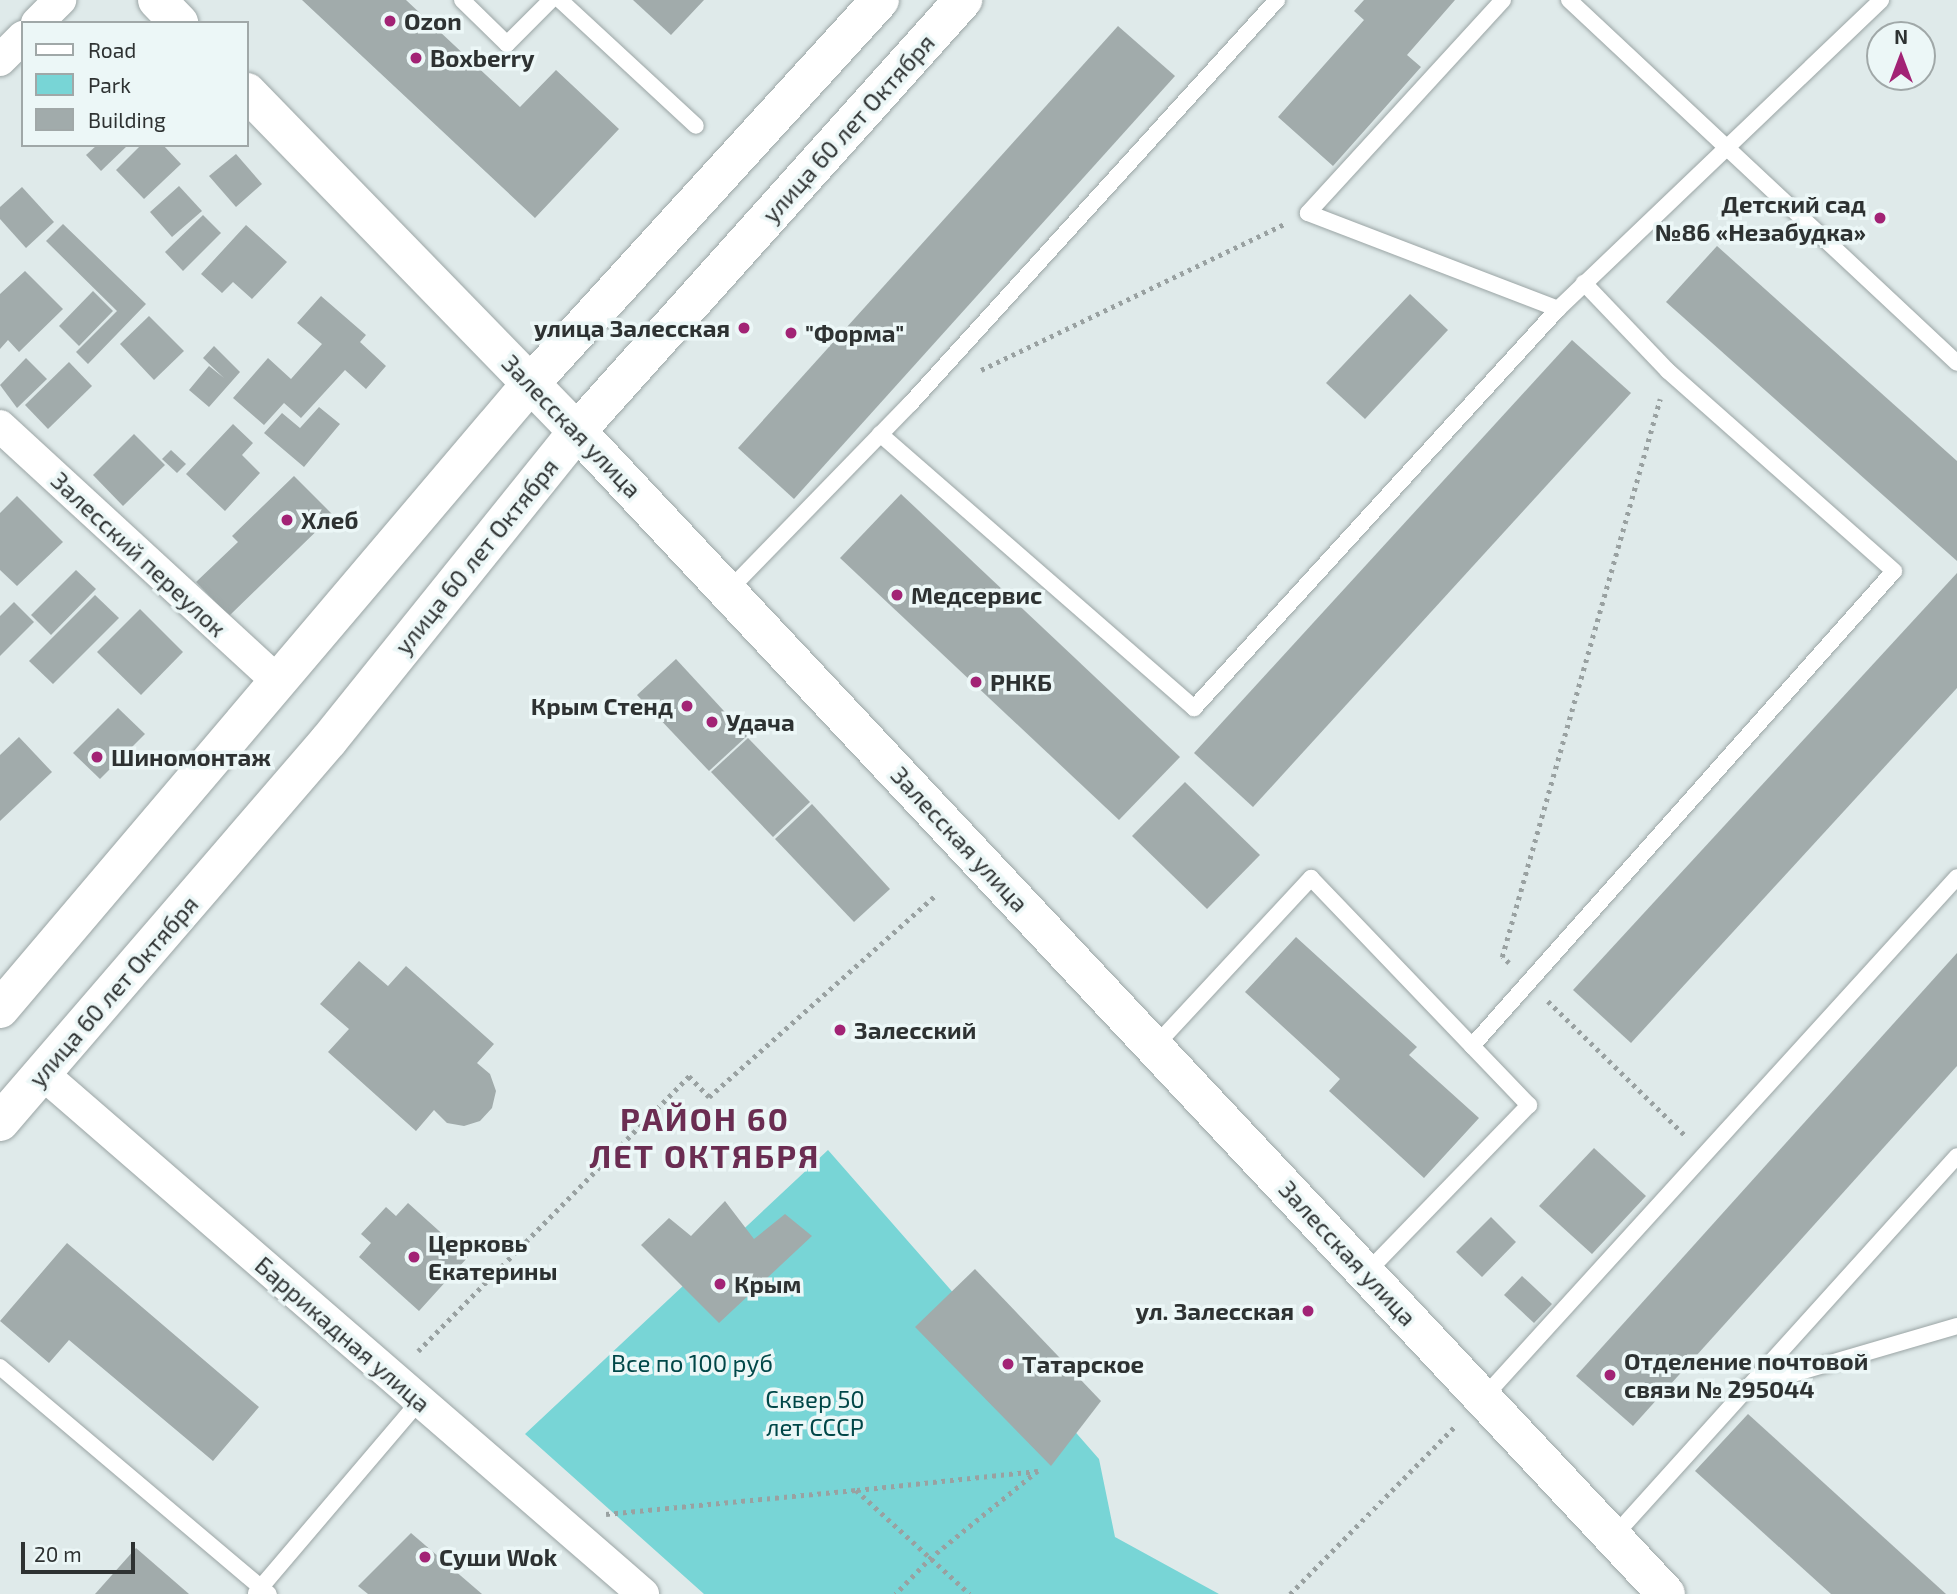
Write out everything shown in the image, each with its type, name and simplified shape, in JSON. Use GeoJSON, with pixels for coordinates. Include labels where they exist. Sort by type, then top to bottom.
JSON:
{"type":"FeatureCollection","features":[{"type":"Feature","properties":{"kind":"main road"},"geometry":{"type":"LineString","coordinates":[[157,0],[177,21]]}},
{"type":"Feature","properties":{"kind":"main road"},"geometry":{"type":"LineString","coordinates":[[0,1009],[531,383],[880,0]]}},
{"type":"Feature","properties":{"kind":"main road","name":"улица 60 лет Октября"},"geometry":{"type":"LineString","coordinates":[[0,1122],[329,740],[577,431],[963,0]]}},
{"type":"Feature","properties":{"kind":"main road","name":"Залесская улица"},"geometry":{"type":"LineString","coordinates":[[248,93],[577,431],[1667,1594]]}},
{"type":"Feature","properties":{"kind":"street"},"geometry":{"type":"LineString","coordinates":[[39,21],[60,0]]}},
{"type":"Feature","properties":{"kind":"street"},"geometry":{"type":"LineString","coordinates":[[0,60],[21,39]]}},
{"type":"Feature","properties":{"kind":"street","name":"Залесский переулок"},"geometry":{"type":"LineString","coordinates":[[0,426],[278,682]]}},
{"type":"Feature","properties":{"kind":"street","name":"Баррикадная улица"},"geometry":{"type":"LineString","coordinates":[[43,1074],[643,1594]]}},
{"type":"Feature","properties":{"kind":"lane"},"geometry":{"type":"LineString","coordinates":[[461,0],[507,44],[551,0]]}},
{"type":"Feature","properties":{"kind":"lane"},"geometry":{"type":"LineString","coordinates":[[560,0],[696,126]]}},
{"type":"Feature","properties":{"kind":"lane"},"geometry":{"type":"LineString","coordinates":[[728,591],[880,435],[1277,0]]}},
{"type":"Feature","properties":{"kind":"lane"},"geometry":{"type":"LineString","coordinates":[[1503,0],[1308,213],[1558,309]]}},
{"type":"Feature","properties":{"kind":"lane"},"geometry":{"type":"LineString","coordinates":[[1569,0],[1957,363]]}},
{"type":"Feature","properties":{"kind":"lane"},"geometry":{"type":"LineString","coordinates":[[880,435],[1194,708],[1558,309],[1724,145],[1881,0]]}},
{"type":"Feature","properties":{"kind":"lane"},"geometry":{"type":"LineString","coordinates":[[1472,1046],[1894,571],[1668,371],[1584,283]]}},
{"type":"Feature","properties":{"kind":"lane"},"geometry":{"type":"LineString","coordinates":[[1483,1398],[1957,877]]}},
{"type":"Feature","properties":{"kind":"lane"},"geometry":{"type":"LineString","coordinates":[[1154,1047],[1311,878],[1530,1105],[1366,1273]]}},
{"type":"Feature","properties":{"kind":"lane"},"geometry":{"type":"LineString","coordinates":[[1613,1537],[1957,1156]]}},
{"type":"Feature","properties":{"kind":"lane"},"geometry":{"type":"LineString","coordinates":[[1745,1388],[1957,1326]]}},
{"type":"Feature","properties":{"kind":"lane"},"geometry":{"type":"LineString","coordinates":[[0,1367],[262,1592],[420,1400]]}},
{"type":"Feature","properties":{"kind":"path"},"geometry":{"type":"LineString","coordinates":[[972,374],[1308,213]]}},
{"type":"Feature","properties":{"kind":"path"},"geometry":{"type":"LineString","coordinates":[[1668,371],[1502,957],[1705,1154]]}},
{"type":"Feature","properties":{"kind":"path"},"geometry":{"type":"LineString","coordinates":[[415,1353],[689,1076],[709,1097],[937,894]]}},
{"type":"Feature","properties":{"kind":"path"},"geometry":{"type":"LineString","coordinates":[[1290,1594],[1483,1398]]}},
{"type":"Feature","properties":{"kind":"path"},"geometry":{"type":"LineString","coordinates":[[556,1518],[1038,1471],[932,1556],[896,1594]]}},
{"type":"Feature","properties":{"kind":"path"},"geometry":{"type":"LineString","coordinates":[[856,1490],[932,1556],[970,1594]]}},
{"type":"Feature","properties":{"kind":"green space","name":"Сквер 50 лет СССР"},"geometry":{"type":"Polygon","coordinates":[[[828,1150],[1099,1459],[1115,1537],[1219,1594],[704,1594],[525,1434],[828,1150]]]}},
{"type":"Feature","properties":{"kind":"building"},"geometry":{"type":"Polygon","coordinates":[[[302,0],[406,0],[520,107],[556,70],[619,129],[535,218],[302,0]]]}},
{"type":"Feature","properties":{"kind":"building"},"geometry":{"type":"Polygon","coordinates":[[[633,0],[704,0],[671,35],[633,0]]]}},
{"type":"Feature","properties":{"kind":"building"},"geometry":{"type":"Polygon","coordinates":[[[1364,0],[1455,0],[1407,55],[1421,67],[1333,166],[1278,117],[1364,20],[1354,11],[1364,0]]]}},
{"type":"Feature","properties":{"kind":"building"},"geometry":{"type":"Polygon","coordinates":[[[1118,26],[1175,76],[794,499],[738,448],[1118,26]]]}},
{"type":"Feature","properties":{"kind":"building"},"geometry":{"type":"Polygon","coordinates":[[[95,147],[126,147],[101,171],[86,155],[95,147]]]}},
{"type":"Feature","properties":{"kind":"building"},"geometry":{"type":"Polygon","coordinates":[[[139,147],[165,147],[181,164],[144,199],[116,170],[139,147]]]}},
{"type":"Feature","properties":{"kind":"building"},"geometry":{"type":"Polygon","coordinates":[[[236,154],[262,184],[236,207],[209,176],[236,154]]]}},
{"type":"Feature","properties":{"kind":"building"},"geometry":{"type":"Polygon","coordinates":[[[179,186],[202,211],[172,237],[150,212],[179,186]]]}},
{"type":"Feature","properties":{"kind":"building"},"geometry":{"type":"Polygon","coordinates":[[[22,187],[54,222],[26,248],[0,219],[0,207],[22,187]]]}},
{"type":"Feature","properties":{"kind":"building"},"geometry":{"type":"Polygon","coordinates":[[[203,215],[221,233],[183,271],[165,252],[203,215]]]}},
{"type":"Feature","properties":{"kind":"building"},"geometry":{"type":"Polygon","coordinates":[[[63,224],[146,304],[88,364],[76,352],[117,311],[46,241],[63,224]]]}},
{"type":"Feature","properties":{"kind":"building"},"geometry":{"type":"Polygon","coordinates":[[[246,225],[287,262],[252,299],[233,282],[222,293],[201,274],[246,225]]]}},
{"type":"Feature","properties":{"kind":"building"},"geometry":{"type":"Polygon","coordinates":[[[1717,246],[1957,461],[1957,561],[1666,302],[1717,246]]]}},
{"type":"Feature","properties":{"kind":"building"},"geometry":{"type":"Polygon","coordinates":[[[25,271],[63,309],[19,352],[8,340],[0,349],[0,294],[25,271]]]}},
{"type":"Feature","properties":{"kind":"building"},"geometry":{"type":"Polygon","coordinates":[[[93,291],[113,311],[79,346],[59,326],[93,291]]]}},
{"type":"Feature","properties":{"kind":"building"},"geometry":{"type":"Polygon","coordinates":[[[1410,294],[1448,330],[1365,419],[1326,383],[1410,294]]]}},
{"type":"Feature","properties":{"kind":"building"},"geometry":{"type":"Polygon","coordinates":[[[321,296],[366,335],[360,342],[386,366],[366,389],[345,370],[301,418],[284,403],[264,425],[233,398],[268,358],[291,379],[322,344],[297,323],[321,296]]]}},
{"type":"Feature","properties":{"kind":"building"},"geometry":{"type":"Polygon","coordinates":[[[149,316],[184,351],[154,380],[120,344],[149,316]]]}},
{"type":"Feature","properties":{"kind":"building"},"geometry":{"type":"Polygon","coordinates":[[[1572,340],[1631,393],[1253,807],[1194,753],[1572,340]]]}},
{"type":"Feature","properties":{"kind":"building"},"geometry":{"type":"Polygon","coordinates":[[[214,346],[240,372],[209,407],[189,390],[209,366],[224,378],[203,358],[214,346]]]}},
{"type":"Feature","properties":{"kind":"building"},"geometry":{"type":"Polygon","coordinates":[[[26,358],[47,379],[17,408],[0,385],[26,358]]]}},
{"type":"Feature","properties":{"kind":"building"},"geometry":{"type":"Polygon","coordinates":[[[69,362],[92,386],[48,429],[25,405],[69,362]]]}},
{"type":"Feature","properties":{"kind":"building"},"geometry":{"type":"Polygon","coordinates":[[[319,407],[340,424],[304,467],[264,433],[282,413],[300,428],[319,407]]]}},
{"type":"Feature","properties":{"kind":"building"},"geometry":{"type":"Polygon","coordinates":[[[233,424],[253,443],[242,455],[260,473],[225,511],[186,474],[233,424]]]}},
{"type":"Feature","properties":{"kind":"building"},"geometry":{"type":"Polygon","coordinates":[[[134,434],[165,465],[123,506],[93,475],[134,434]]]}},
{"type":"Feature","properties":{"kind":"building"},"geometry":{"type":"Polygon","coordinates":[[[171,450],[186,464],[177,473],[162,459],[171,450]]]}},
{"type":"Feature","properties":{"kind":"building"},"geometry":{"type":"Polygon","coordinates":[[[294,476],[333,515],[229,616],[196,582],[238,542],[232,536],[294,476]]]}},
{"type":"Feature","properties":{"kind":"building"},"geometry":{"type":"Polygon","coordinates":[[[901,494],[1180,757],[1119,820],[840,558],[901,494]]]}},
{"type":"Feature","properties":{"kind":"building"},"geometry":{"type":"Polygon","coordinates":[[[17,496],[63,542],[17,586],[0,570],[0,513],[17,496]]]}},
{"type":"Feature","properties":{"kind":"building"},"geometry":{"type":"Polygon","coordinates":[[[76,570],[96,589],[51,635],[31,615],[76,570]]]}},
{"type":"Feature","properties":{"kind":"building"},"geometry":{"type":"Polygon","coordinates":[[[1957,573],[1957,688],[1631,1043],[1573,990],[1957,573]]]}},
{"type":"Feature","properties":{"kind":"building"},"geometry":{"type":"Polygon","coordinates":[[[95,595],[119,618],[53,684],[29,661],[95,595]]]}},
{"type":"Feature","properties":{"kind":"building"},"geometry":{"type":"Polygon","coordinates":[[[14,602],[34,622],[0,656],[0,616],[14,602]]]}},
{"type":"Feature","properties":{"kind":"building"},"geometry":{"type":"Polygon","coordinates":[[[140,609],[183,652],[141,695],[97,652],[140,609]]]}},
{"type":"Feature","properties":{"kind":"building"},"geometry":{"type":"Polygon","coordinates":[[[676,659],[747,736],[709,771],[637,695],[676,659]]]}},
{"type":"Feature","properties":{"kind":"building"},"geometry":{"type":"Polygon","coordinates":[[[118,708],[145,734],[100,779],[73,753],[118,708]]]}},
{"type":"Feature","properties":{"kind":"building"},"geometry":{"type":"Polygon","coordinates":[[[19,737],[52,772],[0,821],[0,755],[19,737]]]}},
{"type":"Feature","properties":{"kind":"building"},"geometry":{"type":"Polygon","coordinates":[[[748,738],[810,802],[773,837],[711,772],[748,738]]]}},
{"type":"Feature","properties":{"kind":"building"},"geometry":{"type":"Polygon","coordinates":[[[1185,782],[1260,855],[1207,909],[1132,836],[1185,782]]]}},
{"type":"Feature","properties":{"kind":"building"},"geometry":{"type":"Polygon","coordinates":[[[812,804],[890,889],[854,922],[775,839],[812,804]]]}},
{"type":"Feature","properties":{"kind":"building"},"geometry":{"type":"Polygon","coordinates":[[[1296,937],[1417,1047],[1409,1055],[1479,1118],[1424,1178],[1329,1091],[1340,1079],[1245,992],[1296,937]]]}},
{"type":"Feature","properties":{"kind":"building"},"geometry":{"type":"Polygon","coordinates":[[[1957,953],[1957,1066],[1633,1426],[1576,1376],[1957,953]]]}},
{"type":"Feature","properties":{"kind":"building"},"geometry":{"type":"Polygon","coordinates":[[[359,961],[388,986],[406,966],[494,1044],[477,1063],[490,1074],[496,1091],[492,1108],[480,1121],[464,1126],[447,1123],[434,1110],[416,1131],[328,1052],[349,1029],[320,1004],[359,961]]]}},
{"type":"Feature","properties":{"kind":"building"},"geometry":{"type":"Polygon","coordinates":[[[1594,1148],[1646,1196],[1592,1254],[1539,1206],[1594,1148]]]}},
{"type":"Feature","properties":{"kind":"building","name":"Крым"},"geometry":{"type":"Polygon","coordinates":[[[725,1201],[754,1239],[785,1214],[812,1236],[719,1323],[641,1245],[669,1218],[691,1236],[725,1201]]]}},
{"type":"Feature","properties":{"kind":"building","name":"Церковь Екатерины"},"geometry":{"type":"Polygon","coordinates":[[[408,1203],[468,1257],[419,1311],[359,1257],[371,1243],[361,1234],[386,1207],[396,1216],[408,1203]]]}},
{"type":"Feature","properties":{"kind":"building"},"geometry":{"type":"Polygon","coordinates":[[[1491,1217],[1516,1242],[1482,1277],[1456,1252],[1491,1217]]]}},
{"type":"Feature","properties":{"kind":"building"},"geometry":{"type":"Polygon","coordinates":[[[67,1243],[259,1407],[213,1461],[69,1340],[49,1363],[0,1321],[67,1243]]]}},
{"type":"Feature","properties":{"kind":"building","name":"Татарское"},"geometry":{"type":"Polygon","coordinates":[[[975,1269],[1101,1401],[1051,1466],[915,1327],[975,1269]]]}},
{"type":"Feature","properties":{"kind":"building"},"geometry":{"type":"Polygon","coordinates":[[[1522,1276],[1552,1304],[1534,1323],[1504,1295],[1522,1276]]]}},
{"type":"Feature","properties":{"kind":"building"},"geometry":{"type":"Polygon","coordinates":[[[1748,1414],[1946,1594],[1831,1594],[1695,1471],[1748,1414]]]}},
{"type":"Feature","properties":{"kind":"building"},"geometry":{"type":"Polygon","coordinates":[[[411,1533],[482,1594],[368,1594],[358,1586],[411,1533]]]}},
{"type":"Feature","properties":{"kind":"building"},"geometry":{"type":"Polygon","coordinates":[[[136,1548],[189,1594],[95,1594],[136,1548]]]}},
{"type":"Feature","properties":{"kind":"place","name":"Ozon"},"geometry":{"type":"Point","coordinates":[390,21]}},
{"type":"Feature","properties":{"kind":"place","name":"Boxberry"},"geometry":{"type":"Point","coordinates":[416,58]}},
{"type":"Feature","properties":{"kind":"place","name":"Детский сад №86 «Незабудка»"},"geometry":{"type":"Point","coordinates":[1880,218]}},
{"type":"Feature","properties":{"kind":"place","name":"улица Залесская"},"geometry":{"type":"Point","coordinates":[744,328]}},
{"type":"Feature","properties":{"kind":"place","name":"\"Форма\""},"geometry":{"type":"Point","coordinates":[791,333]}},
{"type":"Feature","properties":{"kind":"place","name":"Хлеб"},"geometry":{"type":"Point","coordinates":[287,520]}},
{"type":"Feature","properties":{"kind":"place","name":"Медсервис"},"geometry":{"type":"Point","coordinates":[897,595]}},
{"type":"Feature","properties":{"kind":"place","name":"РНКБ"},"geometry":{"type":"Point","coordinates":[976,682]}},
{"type":"Feature","properties":{"kind":"place","name":"Крым Стенд"},"geometry":{"type":"Point","coordinates":[687,706]}},
{"type":"Feature","properties":{"kind":"place","name":"Удача"},"geometry":{"type":"Point","coordinates":[712,722]}},
{"type":"Feature","properties":{"kind":"place","name":"Шиномонтаж"},"geometry":{"type":"Point","coordinates":[97,757]}},
{"type":"Feature","properties":{"kind":"place","name":"Залесский"},"geometry":{"type":"Point","coordinates":[840,1030]}},
{"type":"Feature","properties":{"kind":"place","name":"Церковь Екатерины"},"geometry":{"type":"Point","coordinates":[414,1257]}},
{"type":"Feature","properties":{"kind":"place","name":"Крым"},"geometry":{"type":"Point","coordinates":[720,1284]}},
{"type":"Feature","properties":{"kind":"place","name":"ул. Залесская"},"geometry":{"type":"Point","coordinates":[1308,1311]}},
{"type":"Feature","properties":{"kind":"place","name":"Татарское"},"geometry":{"type":"Point","coordinates":[1008,1364]}},
{"type":"Feature","properties":{"kind":"place","name":"Отделение почтовой связи № 295044"},"geometry":{"type":"Point","coordinates":[1610,1375]}},
{"type":"Feature","properties":{"kind":"place","name":"Суши Wok"},"geometry":{"type":"Point","coordinates":[425,1557]}},
{"type":"Feature","properties":{"kind":"district","name":"РАЙОН 60 ЛЕТ ОКТЯБРЯ"},"geometry":{"type":"Point","coordinates":[705,1138]}},
{"type":"Feature","properties":{"kind":"park label","name":"Все по 100 руб"},"geometry":{"type":"Point","coordinates":[692,1363]}}]}
